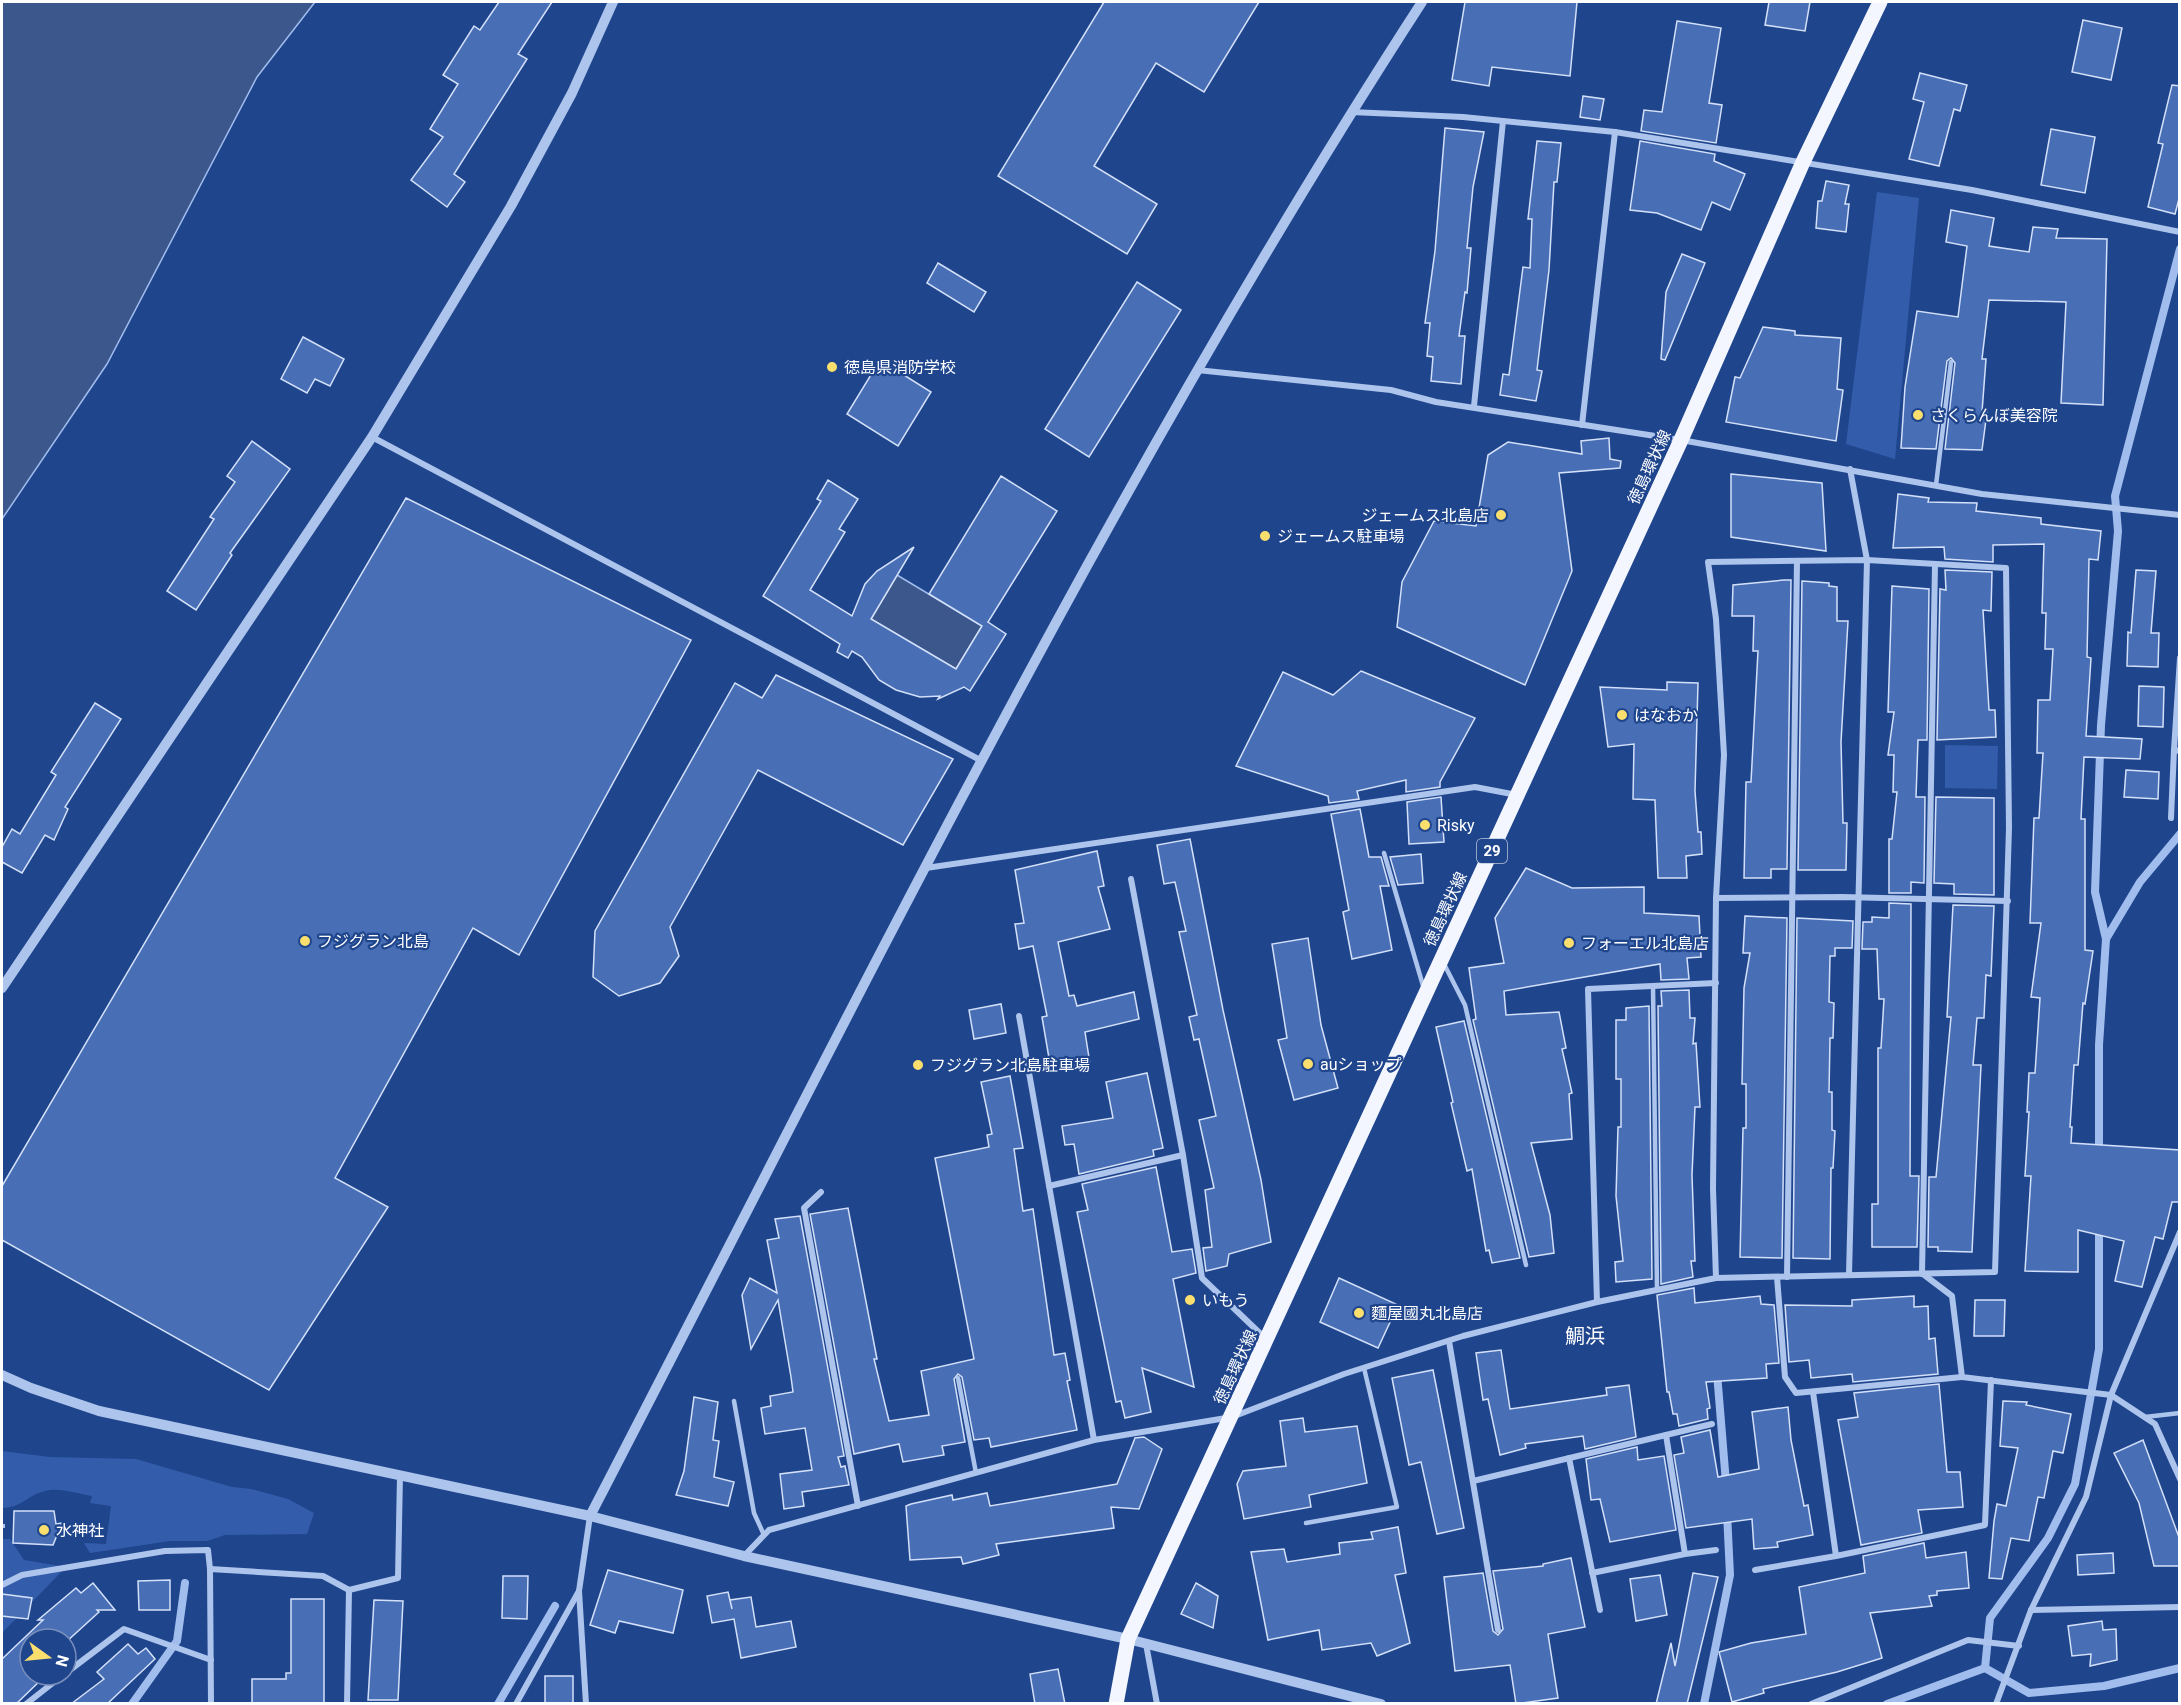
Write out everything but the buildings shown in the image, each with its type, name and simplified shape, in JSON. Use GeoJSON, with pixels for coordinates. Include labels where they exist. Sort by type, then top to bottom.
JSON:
{"type":"FeatureCollection","features":[{"type":"Feature","properties":{"kind":"main road","name":"徳島環状線"},"geometry":{"type":"LineString","coordinates":[[1116,1704],[1128,1639],[1681,440],[1803,162],[1880,2]]}},
{"type":"Feature","properties":{"kind":"street"},"geometry":{"type":"LineString","coordinates":[[2,988],[372,437],[511,206],[572,93],[613,2]]}},
{"type":"Feature","properties":{"kind":"street"},"geometry":{"type":"LineString","coordinates":[[586,1704],[579,1591],[590,1516],[982,761],[1197,370],[1350,112],[1422,2]]}},
{"type":"Feature","properties":{"kind":"street"},"geometry":{"type":"LineString","coordinates":[[1350,112],[1615,132],[1972,190],[2180,232]]}},
{"type":"Feature","properties":{"kind":"street"},"geometry":{"type":"LineString","coordinates":[[1474,406],[1503,122]]}},
{"type":"Feature","properties":{"kind":"street"},"geometry":{"type":"LineString","coordinates":[[1582,425],[1615,132]]}},
{"type":"Feature","properties":{"kind":"street"},"geometry":{"type":"LineString","coordinates":[[1197,370],[1391,390],[1436,402],[1474,406],[1681,440],[1982,494],[2180,515]]}},
{"type":"Feature","properties":{"kind":"street"},"geometry":{"type":"LineString","coordinates":[[372,437],[982,761]]}},
{"type":"Feature","properties":{"kind":"street"},"geometry":{"type":"LineString","coordinates":[[1849,1275],[1867,560],[1850,469]]}},
{"type":"Feature","properties":{"kind":"street"},"geometry":{"type":"LineString","coordinates":[[744,1556],[768,1530],[1094,1440],[1232,1417],[1364,1368],[1449,1341],[1597,1302],[1716,1278],[1995,1272],[2008,901],[2006,568],[1867,560],[1708,562],[1716,619],[1724,755],[1716,898],[1713,1189],[1716,1278]]}},
{"type":"Feature","properties":{"kind":"street"},"geometry":{"type":"LineString","coordinates":[[1787,1277],[1797,561]]}},
{"type":"Feature","properties":{"kind":"street"},"geometry":{"type":"LineString","coordinates":[[1922,1274],[1935,565]]}},
{"type":"Feature","properties":{"kind":"street"},"geometry":{"type":"LineString","coordinates":[[2171,818],[2177,750],[2180,658]]}},
{"type":"Feature","properties":{"kind":"street"},"geometry":{"type":"LineString","coordinates":[[926,868],[1475,787],[1517,795]]}},
{"type":"Feature","properties":{"kind":"street"},"geometry":{"type":"LineString","coordinates":[[1131,879],[1183,1155],[1202,1278],[1267,1340]]}},
{"type":"Feature","properties":{"kind":"street"},"geometry":{"type":"LineString","coordinates":[[1716,898],[1857,897],[2008,901]]}},
{"type":"Feature","properties":{"kind":"street"},"geometry":{"type":"LineString","coordinates":[[1597,1302],[1588,989],[1716,983]]}},
{"type":"Feature","properties":{"kind":"street"},"geometry":{"type":"LineString","coordinates":[[1018,1016],[1094,1440]]}},
{"type":"Feature","properties":{"kind":"street"},"geometry":{"type":"LineString","coordinates":[[1049,1186],[1183,1155]]}},
{"type":"Feature","properties":{"kind":"street"},"geometry":{"type":"LineString","coordinates":[[821,1192],[804,1208],[858,1506]]}},
{"type":"Feature","properties":{"kind":"street"},"geometry":{"type":"LineString","coordinates":[[1996,1704],[2031,1610],[2086,1497],[2111,1395],[2180,1232]]}},
{"type":"Feature","properties":{"kind":"street"},"geometry":{"type":"LineString","coordinates":[[1922,1274],[1952,1296],[1962,1377]]}},
{"type":"Feature","properties":{"kind":"street"},"geometry":{"type":"LineString","coordinates":[[1777,1277],[1785,1377],[1796,1394],[1962,1377],[2111,1395],[2155,1424],[2180,1479]]}},
{"type":"Feature","properties":{"kind":"street"},"geometry":{"type":"LineString","coordinates":[[1449,1341],[1498,1630]]}},
{"type":"Feature","properties":{"kind":"street"},"geometry":{"type":"LineString","coordinates":[[2,1375],[30,1388],[99,1411],[590,1516],[744,1556],[1128,1639],[1381,1704]]}},
{"type":"Feature","properties":{"kind":"street"},"geometry":{"type":"LineString","coordinates":[[1755,1570],[1836,1556],[1985,1525],[1991,1380]]}},
{"type":"Feature","properties":{"kind":"street"},"geometry":{"type":"LineString","coordinates":[[1813,1392],[1836,1556]]}},
{"type":"Feature","properties":{"kind":"street"},"geometry":{"type":"LineString","coordinates":[[1473,1481],[1712,1424]]}},
{"type":"Feature","properties":{"kind":"street"},"geometry":{"type":"LineString","coordinates":[[1666,1435],[1685,1554]]}},
{"type":"Feature","properties":{"kind":"street"},"geometry":{"type":"LineString","coordinates":[[1569,1458],[1600,1610]]}},
{"type":"Feature","properties":{"kind":"street"},"geometry":{"type":"LineString","coordinates":[[210,1569],[323,1576],[349,1590],[398,1578],[400,1475]]}},
{"type":"Feature","properties":{"kind":"street"},"geometry":{"type":"LineString","coordinates":[[2,1585],[22,1575],[165,1551],[208,1550],[211,1704]]}},
{"type":"Feature","properties":{"kind":"street"},"geometry":{"type":"LineString","coordinates":[[1592,1573],[1716,1550]]}},
{"type":"Feature","properties":{"kind":"street"},"geometry":{"type":"LineString","coordinates":[[347,1704],[349,1590]]}},
{"type":"Feature","properties":{"kind":"street"},"geometry":{"type":"LineString","coordinates":[[516,1704],[579,1591]]}},
{"type":"Feature","properties":{"kind":"street"},"geometry":{"type":"LineString","coordinates":[[2031,1610],[2180,1607]]}},
{"type":"Feature","properties":{"kind":"street"},"geometry":{"type":"LineString","coordinates":[[78,1664],[124,1629],[211,1660]]}},
{"type":"Feature","properties":{"kind":"street"},"geometry":{"type":"LineString","coordinates":[[1810,1704],[1968,1640],[2019,1647]]}},
{"type":"Feature","properties":{"kind":"street"},"geometry":{"type":"LineString","coordinates":[[1146,1644],[1157,1704]]}},
{"type":"Feature","properties":{"kind":"street"},"geometry":{"type":"LineString","coordinates":[[26,1704],[48,1687]]}},
{"type":"Feature","properties":{"kind":"lane"},"geometry":{"type":"LineString","coordinates":[[1936,485],[1951,362]]}},
{"type":"Feature","properties":{"kind":"lane"},"geometry":{"type":"LineString","coordinates":[[1384,853],[1426,994]]}},
{"type":"Feature","properties":{"kind":"lane"},"geometry":{"type":"LineString","coordinates":[[1442,959],[1465,1005],[1526,1265]]}},
{"type":"Feature","properties":{"kind":"lane"},"geometry":{"type":"LineString","coordinates":[[1653,986],[1657,1290]]}},
{"type":"Feature","properties":{"kind":"lane"},"geometry":{"type":"LineString","coordinates":[[1306,1523],[1397,1507],[1364,1368]]}},
{"type":"Feature","properties":{"kind":"lane"},"geometry":{"type":"LineString","coordinates":[[958,1378],[976,1473]]}},
{"type":"Feature","properties":{"kind":"lane"},"geometry":{"type":"LineString","coordinates":[[734,1401],[754,1513],[764,1535]]}},
{"type":"Feature","properties":{"kind":"lane"},"geometry":{"type":"LineString","coordinates":[[2145,1417],[2180,1413]]}},
{"type":"Feature","properties":{"kind":"path"},"geometry":{"type":"LineString","coordinates":[[2,1526],[8,1526]]}},
{"type":"Feature","properties":{"kind":"shaded area"},"geometry":{"type":"Polygon","coordinates":[[[2,2],[315,2],[257,77],[107,364],[2,519],[2,2]]]}},
{"type":"Feature","properties":{"kind":"shaded area"},"geometry":{"type":"Polygon","coordinates":[[[1877,192],[1919,198],[1895,459],[1846,444],[1877,192]]]}},
{"type":"Feature","properties":{"kind":"shaded area"},"geometry":{"type":"Polygon","coordinates":[[[897,575],[982,626],[956,669],[871,619],[897,575]]]}},
{"type":"Feature","properties":{"kind":"shaded area"},"geometry":{"type":"Polygon","coordinates":[[[1945,745],[1998,746],[1997,789],[1945,788],[1945,745]]]}},
{"type":"Feature","properties":{"kind":"shaded area"},"geometry":{"type":"Polygon","coordinates":[[[2,1451],[50,1457],[136,1459],[232,1487],[251,1489],[288,1499],[314,1513],[307,1534],[225,1535],[207,1541],[170,1541],[90,1553],[84,1543],[106,1544],[111,1506],[90,1503],[92,1496],[50,1490],[38,1493],[15,1506],[2,1508],[2,1451]]]}},
{"type":"Feature","properties":{"kind":"shaded area"},"geometry":{"type":"Polygon","coordinates":[[[2,1539],[10,1539],[24,1560],[66,1567],[2,1633],[2,1539]]]}},
{"type":"Feature","properties":{"kind":"waterway"},"geometry":{"type":"LineString","coordinates":[[2106,939],[2095,892],[2101,725],[2118,531],[2115,496],[2180,249]]}},
{"type":"Feature","properties":{"kind":"waterway"},"geometry":{"type":"LineString","coordinates":[[2099,1153],[2099,1045],[2106,939],[2140,882],[2180,834]]}},
{"type":"Feature","properties":{"kind":"waterway"},"geometry":{"type":"LineString","coordinates":[[1887,1704],[1985,1668],[1990,1618],[2048,1538],[2075,1484],[2099,1349],[2099,1225]]}},
{"type":"Feature","properties":{"kind":"waterway"},"geometry":{"type":"LineString","coordinates":[[1717,1373],[1726,1483]]}},
{"type":"Feature","properties":{"kind":"waterway"},"geometry":{"type":"LineString","coordinates":[[1704,1704],[1730,1575],[1727,1513]]}},
{"type":"Feature","properties":{"kind":"waterway"},"geometry":{"type":"LineString","coordinates":[[132,1704],[177,1641],[185,1583]]}},
{"type":"Feature","properties":{"kind":"waterway"},"geometry":{"type":"LineString","coordinates":[[498,1704],[555,1606]]}},
{"type":"Feature","properties":{"kind":"waterway"},"geometry":{"type":"LineString","coordinates":[[1985,1668],[2029,1693],[2104,1686],[2180,1668]]}},
{"type":"Feature","properties":{"kind":"place","name":"徳島県消防学校"},"geometry":{"type":"Point","coordinates":[832,367]}},
{"type":"Feature","properties":{"kind":"place","name":"さくらんぼ美容院"},"geometry":{"type":"Point","coordinates":[1918,415]}},
{"type":"Feature","properties":{"kind":"place","name":"ジェームス北島店"},"geometry":{"type":"Point","coordinates":[1501,515]}},
{"type":"Feature","properties":{"kind":"place","name":"ジェームス駐車場"},"geometry":{"type":"Point","coordinates":[1265,536]}},
{"type":"Feature","properties":{"kind":"place","name":"はなおか"},"geometry":{"type":"Point","coordinates":[1622,715]}},
{"type":"Feature","properties":{"kind":"place","name":"Risky"},"geometry":{"type":"Point","coordinates":[1425,825]}},
{"type":"Feature","properties":{"kind":"place","name":"フジグラン北島"},"geometry":{"type":"Point","coordinates":[305,941]}},
{"type":"Feature","properties":{"kind":"place","name":"フォーエル北島店"},"geometry":{"type":"Point","coordinates":[1569,943]}},
{"type":"Feature","properties":{"kind":"place","name":"auショップ"},"geometry":{"type":"Point","coordinates":[1308,1064]}},
{"type":"Feature","properties":{"kind":"place","name":"フジグラン北島駐車場"},"geometry":{"type":"Point","coordinates":[918,1065]}},
{"type":"Feature","properties":{"kind":"place","name":"いもう"},"geometry":{"type":"Point","coordinates":[1190,1300]}},
{"type":"Feature","properties":{"kind":"place","name":"麵屋國丸北島店"},"geometry":{"type":"Point","coordinates":[1359,1313]}},
{"type":"Feature","properties":{"kind":"place","name":"水神社"},"geometry":{"type":"Point","coordinates":[44,1530]}},
{"type":"Feature","properties":{"kind":"district","name":"鯛浜"},"geometry":{"type":"Point","coordinates":[1585,1336]}}]}
